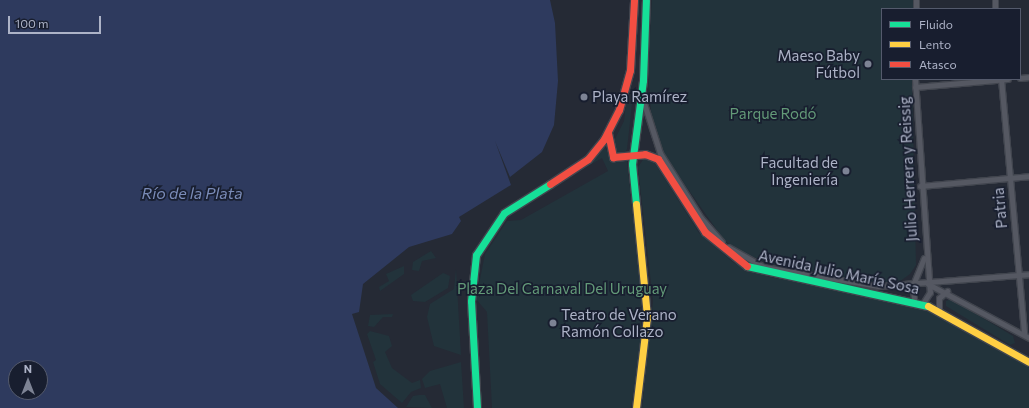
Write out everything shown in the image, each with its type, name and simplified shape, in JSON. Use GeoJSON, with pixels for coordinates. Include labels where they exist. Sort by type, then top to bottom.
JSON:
{"type":"FeatureCollection","features":[{"type":"Feature","properties":{"kind":"main road"},"geometry":{"type":"LineString","coordinates":[[477,408],[471,281],[480,245],[504,213],[588,159],[608,133],[619,110],[630,70],[634,0]]}},
{"type":"Feature","properties":{"kind":"main road"},"geometry":{"type":"LineString","coordinates":[[636,408],[648,316],[633,156],[641,93],[646,0]]}},
{"type":"Feature","properties":{"kind":"main road","name":"Avenida Julio María Sosa"},"geometry":{"type":"LineString","coordinates":[[608,133],[613,157],[650,154],[658,159],[705,232],[744,265],[766,273],[914,300],[923,303],[939,310],[1029,362]]}},
{"type":"Feature","properties":{"kind":"street","name":"Julio Herrera y Reissig"},"geometry":{"type":"LineString","coordinates":[[915,80],[920,186],[929,296],[923,303]]}},
{"type":"Feature","properties":{"kind":"street"},"geometry":{"type":"LineString","coordinates":[[915,88],[991,80]]}},
{"type":"Feature","properties":{"kind":"street","name":"Patria"},"geometry":{"type":"LineString","coordinates":[[1001,80],[1024,334]]}},
{"type":"Feature","properties":{"kind":"street","name":"Avenida Julio María Sosa"},"geometry":{"type":"LineString","coordinates":[[641,93],[660,154],[714,235],[743,258],[764,267],[872,286],[928,283],[947,291],[1029,338]]}},
{"type":"Feature","properties":{"kind":"street"},"geometry":{"type":"LineString","coordinates":[[920,186],[1029,176]]}},
{"type":"Feature","properties":{"kind":"street","name":"Julio Herrera y Reissig"},"geometry":{"type":"LineString","coordinates":[[912,285],[925,257]]}},
{"type":"Feature","properties":{"kind":"street"},"geometry":{"type":"LineString","coordinates":[[928,283],[1029,274]]}},
{"type":"Feature","properties":{"kind":"street"},"geometry":{"type":"LineString","coordinates":[[912,285],[914,300]]}},
{"type":"Feature","properties":{"kind":"street"},"geometry":{"type":"LineString","coordinates":[[939,310],[939,298],[947,291]]}},
{"type":"Feature","properties":{"kind":"green space","name":"Parque Rodó"},"geometry":{"type":"Polygon","coordinates":[[[652,0],[913,0],[913,8],[881,8],[881,80],[912,80],[916,265],[910,274],[899,282],[876,283],[767,263],[733,248],[724,240],[661,151],[652,124],[648,71],[652,0]]]}},
{"type":"Feature","properties":{"kind":"green space"},"geometry":{"type":"Polygon","coordinates":[[[626,103],[632,104],[627,149],[625,153],[615,155],[613,143],[624,121],[626,103]]]}},
{"type":"Feature","properties":{"kind":"green space","name":"Plaza Del Carnaval Del Uruguay"},"geometry":{"type":"Polygon","coordinates":[[[605,147],[611,159],[627,161],[641,290],[641,344],[631,408],[492,408],[487,312],[476,299],[485,254],[507,221],[521,220],[608,171],[602,158],[576,173],[605,147]]]}},
{"type":"Feature","properties":{"kind":"green space"},"geometry":{"type":"Polygon","coordinates":[[[645,157],[652,159],[699,233],[734,263],[770,277],[894,299],[939,313],[1029,366],[1029,408],[642,408],[653,301],[638,167],[645,157]]]}},
{"type":"Feature","properties":{"kind":"green space"},"geometry":{"type":"Polygon","coordinates":[[[431,251],[436,258],[422,261],[419,271],[412,270],[413,262],[431,251]]]}},
{"type":"Feature","properties":{"kind":"green space"},"geometry":{"type":"Polygon","coordinates":[[[404,266],[404,274],[380,291],[379,287],[389,281],[386,274],[404,266]]]}},
{"type":"Feature","properties":{"kind":"green space"},"geometry":{"type":"Polygon","coordinates":[[[456,269],[461,355],[434,346],[427,317],[430,304],[454,289],[456,269]]]}},
{"type":"Feature","properties":{"kind":"green space"},"geometry":{"type":"Polygon","coordinates":[[[443,273],[450,276],[448,288],[425,302],[413,301],[411,295],[443,273]]]}},
{"type":"Feature","properties":{"kind":"green space"},"geometry":{"type":"Polygon","coordinates":[[[951,299],[1013,336],[1015,343],[1010,345],[946,306],[946,301],[951,299]]]}},
{"type":"Feature","properties":{"kind":"green space"},"geometry":{"type":"Polygon","coordinates":[[[393,314],[392,317],[383,317],[374,327],[368,326],[370,315],[393,314]]]}},
{"type":"Feature","properties":{"kind":"green space"},"geometry":{"type":"Polygon","coordinates":[[[370,331],[389,336],[392,346],[385,352],[392,368],[412,383],[420,380],[421,388],[411,392],[402,403],[380,384],[373,362],[376,360],[367,334],[370,331]]]}},
{"type":"Feature","properties":{"kind":"green space"},"geometry":{"type":"Polygon","coordinates":[[[461,362],[464,408],[447,408],[440,384],[425,388],[422,379],[430,371],[461,362]]]}},
{"type":"Feature","properties":{"kind":"green space"},"geometry":{"type":"Polygon","coordinates":[[[425,395],[432,408],[406,407],[413,396],[425,395]]]}},
{"type":"Feature","properties":{"kind":"water","name":"Río de la Plata"},"geometry":{"type":"Polygon","coordinates":[[[0,0],[550,0],[555,23],[558,81],[554,125],[542,152],[510,177],[495,141],[511,185],[459,217],[461,221],[452,234],[409,247],[363,284],[359,312],[352,314],[376,388],[398,408],[0,408],[0,0]]]}},
{"type":"Feature","properties":{"kind":"traffic: fast"},"geometry":{"type":"LineString","coordinates":[[636,204],[632,164],[643,80],[646,0]]}},
{"type":"Feature","properties":{"kind":"traffic: fast"},"geometry":{"type":"LineString","coordinates":[[477,408],[471,301],[476,255],[504,213],[550,184]]}},
{"type":"Feature","properties":{"kind":"traffic: fast"},"geometry":{"type":"LineString","coordinates":[[747,266],[928,306]]}},
{"type":"Feature","properties":{"kind":"traffic: slow"},"geometry":{"type":"LineString","coordinates":[[636,204],[647,317],[636,408]]}},
{"type":"Feature","properties":{"kind":"traffic: slow"},"geometry":{"type":"LineString","coordinates":[[928,306],[1029,362]]}},
{"type":"Feature","properties":{"kind":"traffic: jam"},"geometry":{"type":"LineString","coordinates":[[550,184],[588,159],[604,139],[619,110],[630,70],[634,0]]}},
{"type":"Feature","properties":{"kind":"traffic: jam"},"geometry":{"type":"LineString","coordinates":[[608,133],[613,157],[645,154],[658,159],[705,232],[747,266]]}},
{"type":"Feature","properties":{"kind":"place","name":"Maeso Baby Fútbol"},"geometry":{"type":"Point","coordinates":[868,64]}},
{"type":"Feature","properties":{"kind":"place","name":"Playa Ramírez"},"geometry":{"type":"Point","coordinates":[584,97]}},
{"type":"Feature","properties":{"kind":"place","name":"Facultad de Ingeniería"},"geometry":{"type":"Point","coordinates":[846,171]}},
{"type":"Feature","properties":{"kind":"place","name":"Teatro de Verano Ramón Collazo"},"geometry":{"type":"Point","coordinates":[553,323]}}]}
